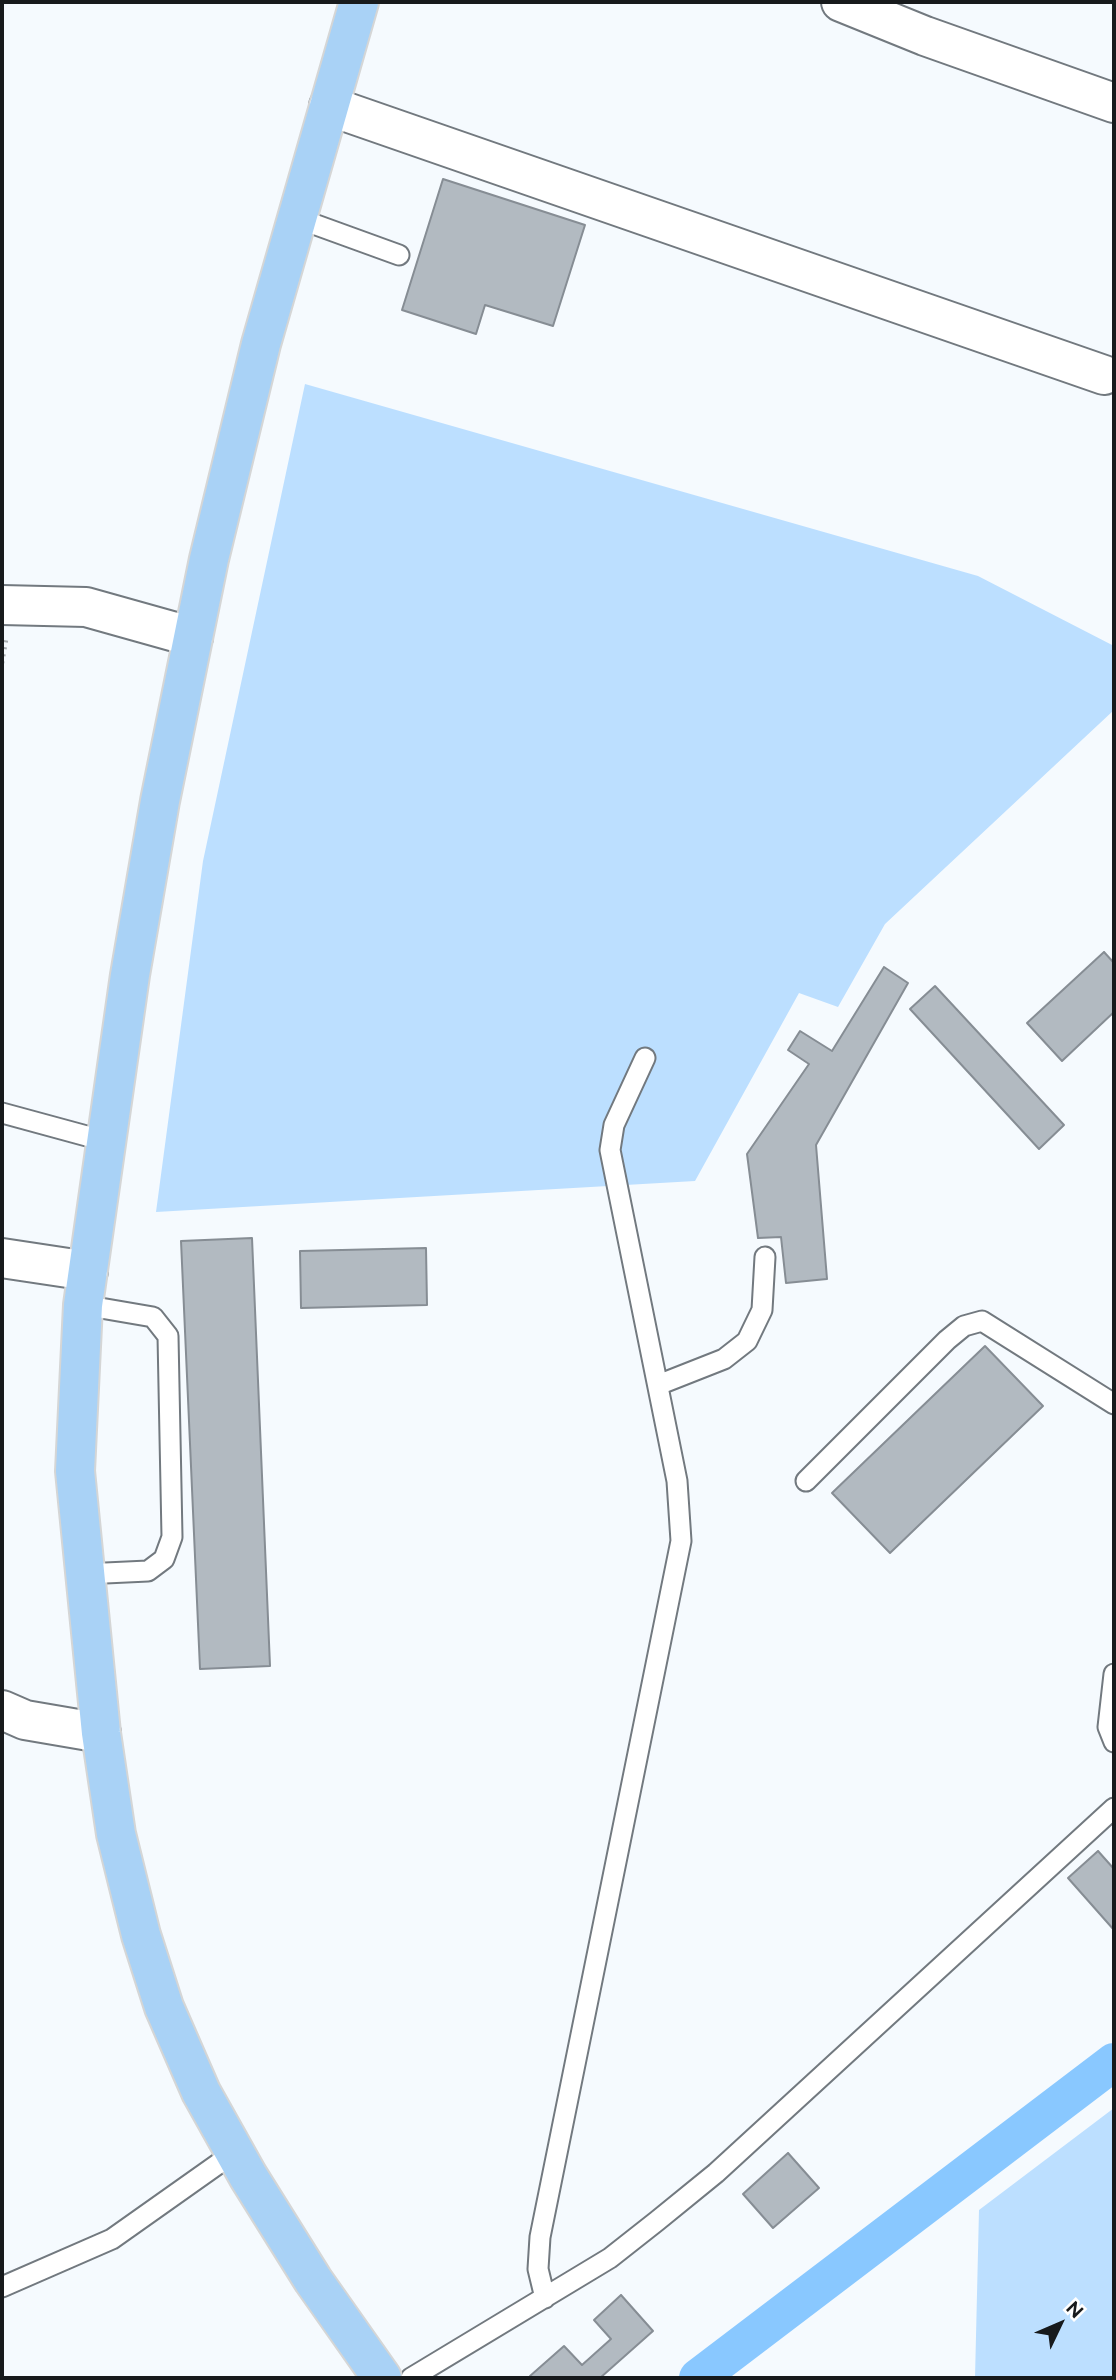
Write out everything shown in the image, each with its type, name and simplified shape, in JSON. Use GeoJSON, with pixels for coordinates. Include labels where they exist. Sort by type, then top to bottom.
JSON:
{"type":"FeatureCollection","features":[{"type":"Feature","properties":{"kind":"main road"},"geometry":{"type":"LineString","coordinates":[[359,2],[261,344],[209,559],[160,801],[105,1142],[85,1288],[75,1471],[101,1733],[116,1834],[141,1935],[164,2007],[201,2092],[235,2152],[313,2280],[382,2378]]}},
{"type":"Feature","properties":{"kind":"street"},"geometry":{"type":"LineString","coordinates":[[841,2],[925,36],[1114,103]]}},
{"type":"Feature","properties":{"kind":"street"},"geometry":{"type":"LineString","coordinates":[[329,106],[1104,375]]}},
{"type":"Feature","properties":{"kind":"street"},"geometry":{"type":"LineString","coordinates":[[2,605],[86,607],[193,637]]}},
{"type":"Feature","properties":{"kind":"street"},"geometry":{"type":"LineString","coordinates":[[2,1258],[85,1288]]}},
{"type":"Feature","properties":{"kind":"street"},"geometry":{"type":"LineString","coordinates":[[2,1710],[25,1720],[101,1733]]}},
{"type":"Feature","properties":{"kind":"lane"},"geometry":{"type":"LineString","coordinates":[[297,218],[399,255]]}},
{"type":"Feature","properties":{"kind":"lane"},"geometry":{"type":"LineString","coordinates":[[545,2298],[538,2269],[540,2237],[681,1541],[677,1480],[610,1150],[614,1125],[645,1058]]}},
{"type":"Feature","properties":{"kind":"lane"},"geometry":{"type":"LineString","coordinates":[[2,1113],[105,1142]]}},
{"type":"Feature","properties":{"kind":"lane"},"geometry":{"type":"LineString","coordinates":[[658,1385],[724,1359],[747,1341],[762,1310],[765,1258]]}},
{"type":"Feature","properties":{"kind":"lane"},"geometry":{"type":"LineString","coordinates":[[84,1574],[148,1571],[164,1559],[172,1536],[168,1336],[153,1317],[85,1288]]}},
{"type":"Feature","properties":{"kind":"lane"},"geometry":{"type":"LineString","coordinates":[[806,1481],[947,1340],[964,1326],[982,1321],[1114,1404]]}},
{"type":"Feature","properties":{"kind":"lane"},"geometry":{"type":"LineString","coordinates":[[1114,1674],[1108,1727],[1114,1742]]}},
{"type":"Feature","properties":{"kind":"lane"},"geometry":{"type":"LineString","coordinates":[[411,2378],[610,2258],[716,2174],[1114,1808]]}},
{"type":"Feature","properties":{"kind":"lane"},"geometry":{"type":"LineString","coordinates":[[2,2287],[112,2239],[235,2152]]}},
{"type":"Feature","properties":{"kind":"shaded area"},"geometry":{"type":"Polygon","coordinates":[[[305,384],[978,576],[1114,646],[1114,710],[885,924],[838,1007],[799,993],[695,1181],[156,1212],[203,861],[305,384]]]}},
{"type":"Feature","properties":{"kind":"shaded area"},"geometry":{"type":"Polygon","coordinates":[[[1114,2108],[1114,2378],[975,2378],[979,2210],[1114,2108]]]}},
{"type":"Feature","properties":{"kind":"building"},"geometry":{"type":"Polygon","coordinates":[[[443,179],[585,225],[553,326],[485,305],[476,334],[402,310],[443,179]]]}},
{"type":"Feature","properties":{"kind":"building"},"geometry":{"type":"Polygon","coordinates":[[[1104,952],[1114,963],[1114,1012],[1062,1061],[1027,1023],[1104,952]]]}},
{"type":"Feature","properties":{"kind":"building"},"geometry":{"type":"Polygon","coordinates":[[[884,967],[908,983],[816,1145],[827,1279],[786,1283],[781,1237],[758,1238],[747,1154],[809,1064],[788,1050],[800,1031],[832,1051],[884,967]]]}},
{"type":"Feature","properties":{"kind":"building"},"geometry":{"type":"Polygon","coordinates":[[[935,986],[1064,1125],[1039,1149],[910,1009],[935,986]]]}},
{"type":"Feature","properties":{"kind":"building"},"geometry":{"type":"Polygon","coordinates":[[[252,1238],[270,1666],[200,1669],[181,1241],[252,1238]]]}},
{"type":"Feature","properties":{"kind":"building"},"geometry":{"type":"Polygon","coordinates":[[[426,1248],[427,1305],[301,1308],[300,1251],[426,1248]]]}},
{"type":"Feature","properties":{"kind":"building"},"geometry":{"type":"Polygon","coordinates":[[[985,1346],[1043,1406],[890,1553],[832,1493],[985,1346]]]}},
{"type":"Feature","properties":{"kind":"building"},"geometry":{"type":"Polygon","coordinates":[[[1098,1851],[1114,1869],[1114,1930],[1068,1878],[1098,1851]]]}},
{"type":"Feature","properties":{"kind":"building"},"geometry":{"type":"Polygon","coordinates":[[[788,2153],[819,2188],[773,2228],[743,2194],[788,2153]]]}},
{"type":"Feature","properties":{"kind":"building"},"geometry":{"type":"Polygon","coordinates":[[[621,2295],[653,2331],[600,2378],[530,2376],[564,2346],[582,2365],[611,2339],[594,2320],[621,2295]]]}},
{"type":"Feature","properties":{"kind":"waterway"},"geometry":{"type":"LineString","coordinates":[[698,2378],[1114,2062]]}}]}
